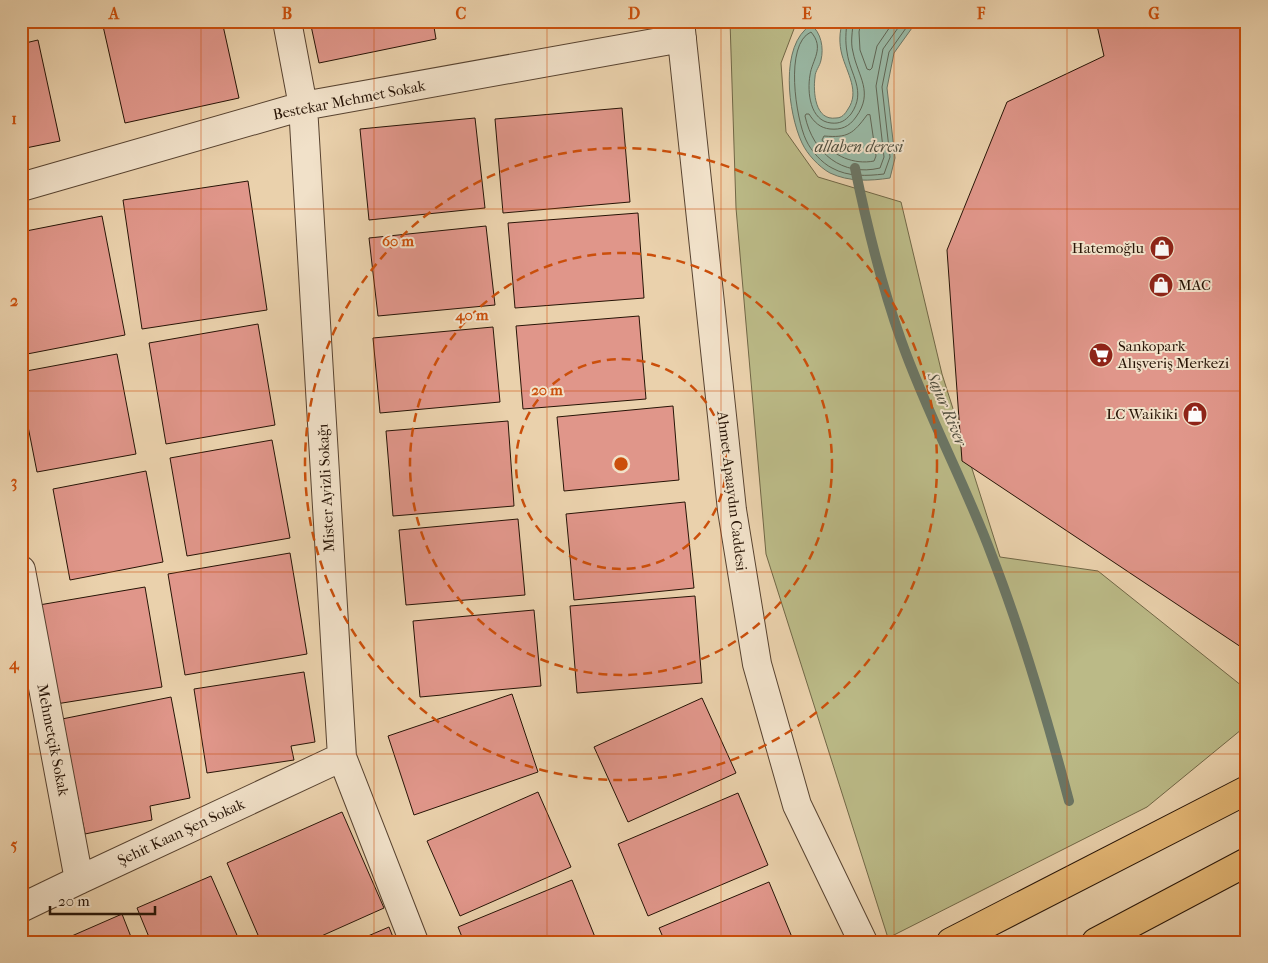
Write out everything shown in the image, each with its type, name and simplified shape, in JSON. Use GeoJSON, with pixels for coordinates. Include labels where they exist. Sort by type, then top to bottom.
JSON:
{"type":"FeatureCollection","features":[{"type":"Feature","properties":{"kind":"main road"},"geometry":{"type":"LineString","coordinates":[[951,942],[1247,790]]}},
{"type":"Feature","properties":{"kind":"main road"},"geometry":{"type":"LineString","coordinates":[[1096,942],[1247,862]]}},
{"type":"Feature","properties":{"kind":"street","name":"Mister Ayizli Sokağı"},"geometry":{"type":"LineString","coordinates":[[287,21],[303,106],[342,757],[414,942]]}},
{"type":"Feature","properties":{"kind":"street","name":"Bestekar Mehmet Sokak"},"geometry":{"type":"LineString","coordinates":[[21,187],[303,106],[681,30]]}},
{"type":"Feature","properties":{"kind":"street","name":"Ahmet Apaaydın Caddesi"},"geometry":{"type":"LineString","coordinates":[[681,30],[732,510],[757,664],[797,805],[863,942]]}},
{"type":"Feature","properties":{"kind":"street","name":"Mehmetçik Sokak"},"geometry":{"type":"LineString","coordinates":[[21,570],[79,880]]}},
{"type":"Feature","properties":{"kind":"street","name":"Şehit Kaan Şen Sokak"},"geometry":{"type":"LineString","coordinates":[[21,908],[342,757]]}},
{"type":"Feature","properties":{"kind":"shaded area"},"geometry":{"type":"Polygon","coordinates":[[[730,21],[797,21],[781,63],[786,132],[818,177],[901,202],[942,374],[1000,557],[1098,571],[1247,690],[1247,725],[1147,807],[888,938],[766,554],[736,208],[730,21]]]}},
{"type":"Feature","properties":{"kind":"water","name":"allaben deresi"},"geometry":{"type":"Polygon","coordinates":[[[843,21],[917,21],[894,53],[887,88],[895,158],[890,178],[860,180],[830,173],[810,156],[797,130],[790,98],[790,63],[794,48],[801,35],[811,25],[817,32],[822,45],[821,60],[814,83],[815,97],[820,110],[829,118],[838,118],[844,114],[851,103],[853,89],[840,47],[843,21]]]}},
{"type":"Feature","properties":{"kind":"building"},"geometry":{"type":"Polygon","coordinates":[[[127,21],[222,21],[239,98],[125,123],[103,26],[127,21]]]}},
{"type":"Feature","properties":{"kind":"building"},"geometry":{"type":"Polygon","coordinates":[[[310,21],[433,21],[436,39],[319,63],[310,21]]]}},
{"type":"Feature","properties":{"kind":"building","name":"Sankopark Alışveriş Merkezi"},"geometry":{"type":"Polygon","coordinates":[[[1096,21],[1247,21],[1247,651],[962,461],[947,250],[1007,102],[1104,56],[1096,21]]]}},
{"type":"Feature","properties":{"kind":"building"},"geometry":{"type":"Polygon","coordinates":[[[38,40],[60,141],[21,149],[21,44],[38,40]]]}},
{"type":"Feature","properties":{"kind":"building"},"geometry":{"type":"Polygon","coordinates":[[[622,108],[630,202],[503,213],[495,119],[622,108]]]}},
{"type":"Feature","properties":{"kind":"building"},"geometry":{"type":"Polygon","coordinates":[[[475,118],[485,208],[369,220],[360,129],[475,118]]]}},
{"type":"Feature","properties":{"kind":"building"},"geometry":{"type":"Polygon","coordinates":[[[248,181],[267,310],[142,329],[123,200],[248,181]]]}},
{"type":"Feature","properties":{"kind":"building"},"geometry":{"type":"Polygon","coordinates":[[[638,213],[644,298],[515,308],[508,223],[638,213]]]}},
{"type":"Feature","properties":{"kind":"building"},"geometry":{"type":"Polygon","coordinates":[[[102,216],[125,335],[22,355],[21,232],[102,216]]]}},
{"type":"Feature","properties":{"kind":"building"},"geometry":{"type":"Polygon","coordinates":[[[486,226],[495,305],[378,316],[369,238],[486,226]]]}},
{"type":"Feature","properties":{"kind":"building"},"geometry":{"type":"Polygon","coordinates":[[[639,316],[646,399],[523,409],[516,326],[639,316]]]}},
{"type":"Feature","properties":{"kind":"building"},"geometry":{"type":"Polygon","coordinates":[[[258,324],[275,425],[166,444],[149,343],[258,324]]]}},
{"type":"Feature","properties":{"kind":"building"},"geometry":{"type":"Polygon","coordinates":[[[493,327],[500,402],[380,413],[373,338],[493,327]]]}},
{"type":"Feature","properties":{"kind":"building"},"geometry":{"type":"Polygon","coordinates":[[[117,354],[136,454],[37,472],[21,391],[21,372],[117,354]]]}},
{"type":"Feature","properties":{"kind":"building"},"geometry":{"type":"Polygon","coordinates":[[[673,406],[679,480],[564,491],[557,417],[673,406]]]}},
{"type":"Feature","properties":{"kind":"building"},"geometry":{"type":"Polygon","coordinates":[[[508,421],[514,506],[393,516],[386,431],[508,421]]]}},
{"type":"Feature","properties":{"kind":"building"},"geometry":{"type":"Polygon","coordinates":[[[272,440],[290,538],[187,556],[170,458],[272,440]]]}},
{"type":"Feature","properties":{"kind":"building"},"geometry":{"type":"Polygon","coordinates":[[[146,471],[163,562],[70,580],[53,489],[146,471]]]}},
{"type":"Feature","properties":{"kind":"building"},"geometry":{"type":"Polygon","coordinates":[[[685,502],[694,588],[574,600],[566,514],[685,502]]]}},
{"type":"Feature","properties":{"kind":"building"},"geometry":{"type":"Polygon","coordinates":[[[518,519],[525,595],[406,605],[399,530],[518,519]]]}},
{"type":"Feature","properties":{"kind":"building"},"geometry":{"type":"Polygon","coordinates":[[[290,553],[307,654],[185,675],[168,574],[290,553]]]}},
{"type":"Feature","properties":{"kind":"building"},"geometry":{"type":"Polygon","coordinates":[[[145,587],[162,687],[56,704],[39,605],[145,587]]]}},
{"type":"Feature","properties":{"kind":"building"},"geometry":{"type":"Polygon","coordinates":[[[695,596],[702,683],[577,693],[570,606],[695,596]]]}},
{"type":"Feature","properties":{"kind":"building"},"geometry":{"type":"Polygon","coordinates":[[[534,610],[541,686],[420,697],[413,621],[534,610]]]}},
{"type":"Feature","properties":{"kind":"building"},"geometry":{"type":"Polygon","coordinates":[[[304,672],[315,742],[291,746],[294,760],[207,773],[194,689],[304,672]]]}},
{"type":"Feature","properties":{"kind":"building"},"geometry":{"type":"Polygon","coordinates":[[[512,694],[538,772],[414,815],[388,736],[512,694]]]}},
{"type":"Feature","properties":{"kind":"building"},"geometry":{"type":"Polygon","coordinates":[[[171,697],[190,798],[150,806],[152,820],[85,834],[62,719],[171,697]]]}},
{"type":"Feature","properties":{"kind":"building"},"geometry":{"type":"Polygon","coordinates":[[[702,698],[736,773],[628,822],[594,747],[702,698]]]}},
{"type":"Feature","properties":{"kind":"building"},"geometry":{"type":"Polygon","coordinates":[[[538,792],[571,867],[460,916],[427,841],[538,792]]]}},
{"type":"Feature","properties":{"kind":"building"},"geometry":{"type":"Polygon","coordinates":[[[738,793],[768,865],[648,916],[618,844],[738,793]]]}},
{"type":"Feature","properties":{"kind":"building"},"geometry":{"type":"Polygon","coordinates":[[[342,812],[384,908],[308,942],[261,942],[227,863],[342,812]]]}},
{"type":"Feature","properties":{"kind":"building"},"geometry":{"type":"Polygon","coordinates":[[[211,876],[240,942],[151,942],[137,908],[211,876]]]}},
{"type":"Feature","properties":{"kind":"building"},"geometry":{"type":"Polygon","coordinates":[[[572,880],[597,942],[464,942],[458,927],[572,880]]]}},
{"type":"Feature","properties":{"kind":"building"},"geometry":{"type":"Polygon","coordinates":[[[769,882],[794,942],[665,942],[659,928],[769,882]]]}},
{"type":"Feature","properties":{"kind":"building"},"geometry":{"type":"Polygon","coordinates":[[[122,914],[133,942],[58,942],[122,914]]]}},
{"type":"Feature","properties":{"kind":"building"},"geometry":{"type":"Polygon","coordinates":[[[389,927],[395,942],[354,942],[389,927]]]}},
{"type":"Feature","properties":{"kind":"waterway","name":"Sajur River"},"geometry":{"type":"LineString","coordinates":[[855,168],[875,255],[894,319],[911,368],[970,502],[1014,616],[1034,677],[1069,801]]}},
{"type":"Feature","properties":{"kind":"place","name":"Hatemoğlu"},"geometry":{"type":"Point","coordinates":[1162,248]}},
{"type":"Feature","properties":{"kind":"place","name":"MAC"},"geometry":{"type":"Point","coordinates":[1161,285]}},
{"type":"Feature","properties":{"kind":"place","name":"Sankopark Alışveriş Merkezi"},"geometry":{"type":"Point","coordinates":[1101,355]}},
{"type":"Feature","properties":{"kind":"place","name":"LC Waikiki"},"geometry":{"type":"Point","coordinates":[1195,414]}}]}
